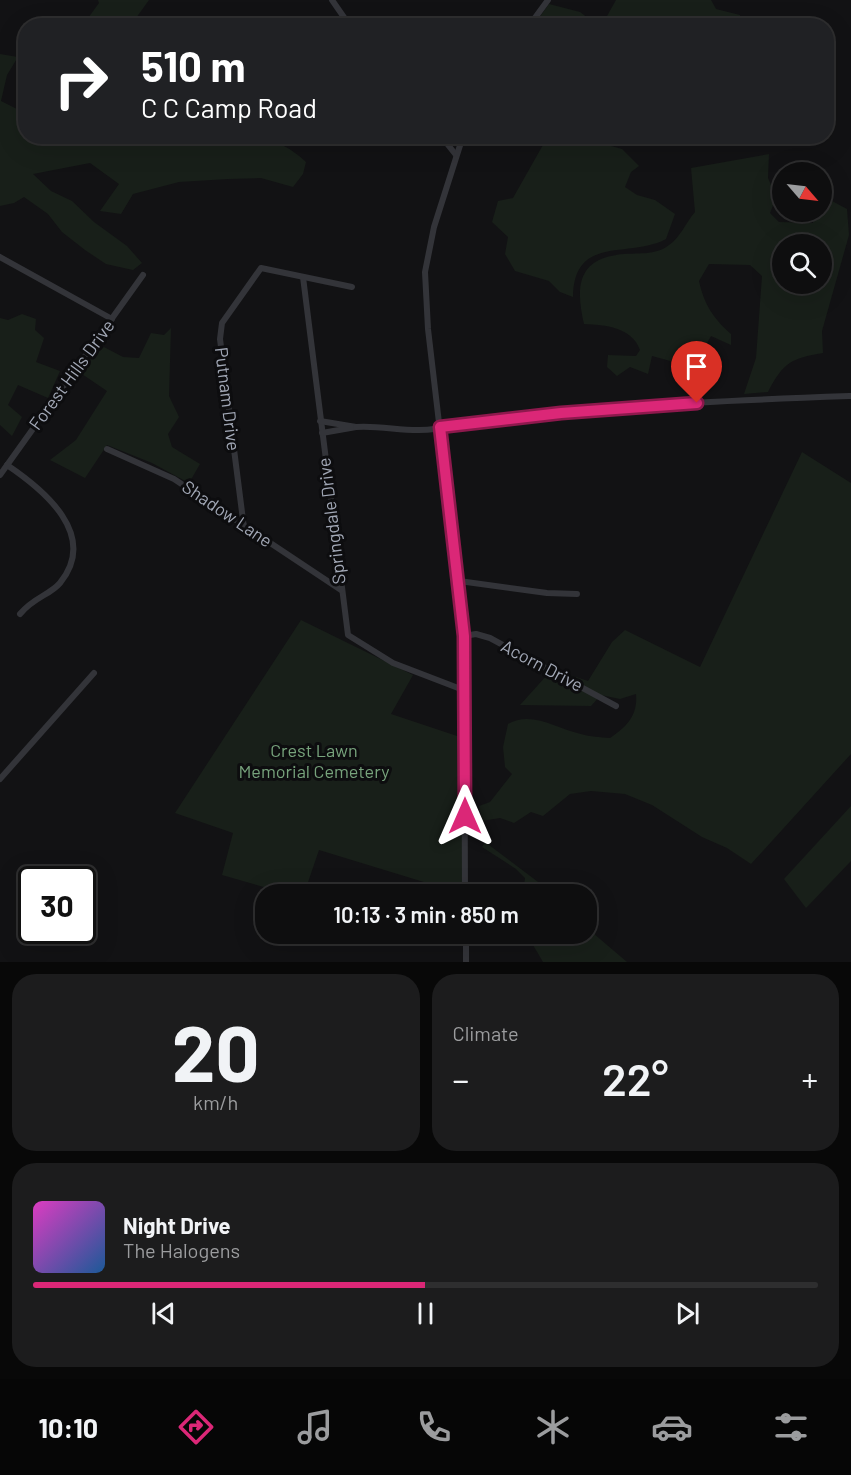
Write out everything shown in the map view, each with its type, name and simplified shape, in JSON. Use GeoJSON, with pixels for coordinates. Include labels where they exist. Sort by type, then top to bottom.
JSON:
{"type":"FeatureCollection","features":[{"type":"Feature","properties":{"kind":"street"},"geometry":{"type":"LineString","coordinates":[[332,0],[344,18]]}},
{"type":"Feature","properties":{"kind":"street"},"geometry":{"type":"LineString","coordinates":[[535,18],[548,0]]}},
{"type":"Feature","properties":{"kind":"street"},"geometry":{"type":"LineString","coordinates":[[447,144],[456,155]]}},
{"type":"Feature","properties":{"kind":"street"},"geometry":{"type":"LineString","coordinates":[[460,144],[434,227],[425,272],[426,307],[464,636],[465,884]]}},
{"type":"Feature","properties":{"kind":"street"},"geometry":{"type":"LineString","coordinates":[[0,257],[112,319]]}},
{"type":"Feature","properties":{"kind":"street","name":"Putnam Drive"},"geometry":{"type":"LineString","coordinates":[[244,528],[219,331],[222,322],[261,268],[352,287]]}},
{"type":"Feature","properties":{"kind":"street","name":"Forest Hills Drive"},"geometry":{"type":"LineString","coordinates":[[0,475],[143,275]]}},
{"type":"Feature","properties":{"kind":"street","name":"Springdale Drive"},"geometry":{"type":"LineString","coordinates":[[303,277],[340,590],[348,635],[393,663],[466,691]]}},
{"type":"Feature","properties":{"kind":"street"},"geometry":{"type":"LineString","coordinates":[[320,421],[356,428],[422,430],[603,410],[718,401],[851,396]]}},
{"type":"Feature","properties":{"kind":"street"},"geometry":{"type":"LineString","coordinates":[[322,433],[356,428]]}},
{"type":"Feature","properties":{"kind":"street","name":"Shadow Lane"},"geometry":{"type":"LineString","coordinates":[[107,449],[174,479],[244,528],[340,590]]}},
{"type":"Feature","properties":{"kind":"street"},"geometry":{"type":"LineString","coordinates":[[7,465],[48,498],[73,536],[71,559],[59,584],[29,602],[20,614]]}},
{"type":"Feature","properties":{"kind":"street"},"geometry":{"type":"LineString","coordinates":[[459,581],[547,593],[577,594]]}},
{"type":"Feature","properties":{"kind":"street","name":"Acorn Drive"},"geometry":{"type":"LineString","coordinates":[[464,636],[476,634],[490,638],[616,706]]}},
{"type":"Feature","properties":{"kind":"street"},"geometry":{"type":"LineString","coordinates":[[0,779],[94,673]]}},
{"type":"Feature","properties":{"kind":"street"},"geometry":{"type":"LineString","coordinates":[[466,944],[466,962]]}},
{"type":"Feature","properties":{"kind":"green space"},"geometry":{"type":"Polygon","coordinates":[[[98,0],[149,0],[136,18],[88,18],[99,3],[98,0]]]}},
{"type":"Feature","properties":{"kind":"green space"},"geometry":{"type":"Polygon","coordinates":[[[616,0],[711,0],[716,9],[740,15],[740,18],[606,18],[616,0]]]}},
{"type":"Feature","properties":{"kind":"green space"},"geometry":{"type":"Polygon","coordinates":[[[549,4],[580,12],[588,18],[539,18],[549,4]]]}},
{"type":"Feature","properties":{"kind":"green space"},"geometry":{"type":"Polygon","coordinates":[[[0,54],[18,57],[7,75],[1,101],[18,110],[18,144],[280,144],[306,162],[303,174],[293,187],[261,178],[179,182],[133,194],[121,214],[100,211],[119,184],[90,163],[33,174],[51,191],[72,201],[94,222],[127,246],[142,263],[133,270],[106,264],[85,250],[62,232],[48,214],[24,197],[14,203],[0,206],[0,54]]]}},
{"type":"Feature","properties":{"kind":"green space"},"geometry":{"type":"Polygon","coordinates":[[[543,144],[604,144],[622,149],[639,166],[631,172],[625,187],[637,195],[655,200],[675,214],[666,239],[651,245],[606,252],[593,256],[583,264],[576,277],[573,297],[560,292],[549,281],[515,271],[505,254],[508,237],[492,222],[498,201],[513,198],[543,144]]]}},
{"type":"Feature","properties":{"kind":"green space"},"geometry":{"type":"Polygon","coordinates":[[[769,154],[768,178],[772,187],[770,213],[772,222],[832,222],[832,201],[847,209],[849,235],[822,331],[823,353],[803,357],[789,364],[778,374],[768,392],[744,394],[756,358],[762,276],[750,265],[709,264],[699,281],[710,310],[731,334],[731,345],[711,336],[702,352],[721,370],[714,384],[703,376],[692,379],[674,362],[652,356],[648,374],[630,367],[617,376],[607,367],[608,355],[636,356],[640,350],[636,342],[631,336],[617,329],[584,324],[580,297],[583,276],[589,268],[597,261],[609,257],[648,253],[664,248],[673,242],[695,212],[691,168],[769,154]]]}},
{"type":"Feature","properties":{"kind":"green space"},"geometry":{"type":"Polygon","coordinates":[[[22,314],[36,319],[35,330],[44,338],[36,362],[60,371],[48,398],[18,385],[8,405],[22,417],[12,436],[0,425],[0,318],[8,320],[22,314]]]}},
{"type":"Feature","properties":{"kind":"green space"},"geometry":{"type":"Polygon","coordinates":[[[171,328],[169,396],[179,417],[168,434],[172,447],[200,464],[189,483],[152,463],[107,445],[85,478],[50,460],[76,440],[107,391],[82,374],[91,358],[104,347],[123,357],[139,358],[151,333],[164,335],[171,328]]]}},
{"type":"Feature","properties":{"kind":"green space"},"geometry":{"type":"Polygon","coordinates":[[[802,452],[851,483],[851,754],[751,864],[727,848],[702,837],[652,805],[625,794],[591,791],[570,794],[543,816],[531,812],[514,823],[500,818],[482,821],[479,806],[490,802],[512,774],[505,767],[503,747],[508,724],[517,720],[535,720],[584,735],[610,738],[626,725],[633,715],[636,694],[620,699],[601,695],[591,706],[520,705],[548,674],[570,675],[588,681],[612,642],[625,630],[700,667],[802,452]]]}},
{"type":"Feature","properties":{"kind":"green space","name":"Crest Lawn Memorial Cemetery"},"geometry":{"type":"Polygon","coordinates":[[[301,620],[413,675],[391,714],[463,738],[463,884],[430,884],[319,850],[307,884],[255,884],[222,875],[233,833],[175,813],[301,620]]]}},
{"type":"Feature","properties":{"kind":"green space"},"geometry":{"type":"Polygon","coordinates":[[[851,806],[851,861],[806,908],[784,879],[851,806]]]}},
{"type":"Feature","properties":{"kind":"green space"},"geometry":{"type":"Polygon","coordinates":[[[485,842],[541,884],[524,884],[525,878],[516,869],[482,847],[485,842]]]}},
{"type":"Feature","properties":{"kind":"green space"},"geometry":{"type":"Polygon","coordinates":[[[597,936],[627,962],[543,962],[532,944],[597,944],[597,936]]]}},
{"type":"Feature","properties":{"kind":"route"},"geometry":{"type":"LineString","coordinates":[[465,816],[466,666],[459,581],[440,427],[561,413],[697,403]]}}]}
